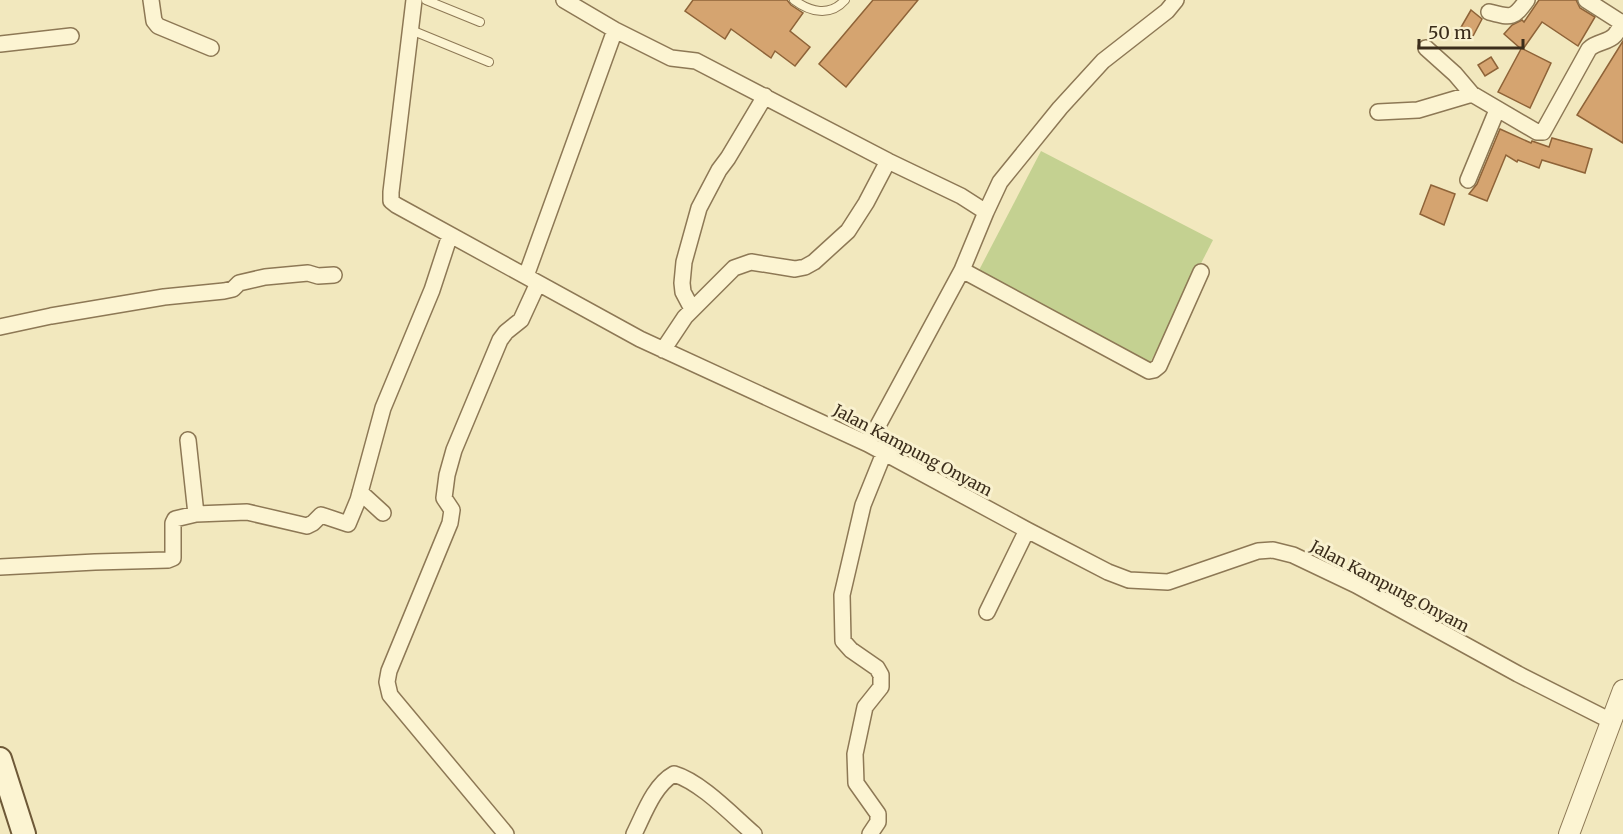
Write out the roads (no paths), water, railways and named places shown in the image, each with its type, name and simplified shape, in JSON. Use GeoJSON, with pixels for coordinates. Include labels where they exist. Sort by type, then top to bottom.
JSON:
{"type":"FeatureCollection","features":[{"type":"Feature","properties":{"kind":"main road"},"geometry":{"type":"LineString","coordinates":[[0,759],[24,834]]}},
{"type":"Feature","properties":{"kind":"street"},"geometry":{"type":"LineString","coordinates":[[150,0],[154,21],[158,26],[211,48]]}},
{"type":"Feature","properties":{"kind":"street","name":"Jalan Kampung Onyam"},"geometry":{"type":"LineString","coordinates":[[414,0],[391,201],[663,350],[867,444],[1108,572],[1129,580],[1168,582],[1258,551],[1273,550],[1293,555],[1356,585],[1611,722]]}},
{"type":"Feature","properties":{"kind":"street"},"geometry":{"type":"LineString","coordinates":[[564,0],[615,30],[672,58],[696,61],[888,161],[961,196],[986,212]]}},
{"type":"Feature","properties":{"kind":"street"},"geometry":{"type":"LineString","coordinates":[[867,444],[962,270],[1000,182],[1060,108],[1103,61],[1167,12],[1176,0]]}},
{"type":"Feature","properties":{"kind":"street"},"geometry":{"type":"LineString","coordinates":[[1489,12],[1511,17],[1516,15],[1527,0]]}},
{"type":"Feature","properties":{"kind":"street"},"geometry":{"type":"LineString","coordinates":[[1426,48],[1455,74],[1472,94],[1537,132],[1543,132],[1589,49],[1595,43],[1615,36],[1623,23],[1586,0]]}},
{"type":"Feature","properties":{"kind":"street"},"geometry":{"type":"LineString","coordinates":[[506,834],[390,695],[387,682],[389,671],[450,523],[452,510],[444,498],[454,450],[500,340],[521,320],[532,280],[615,30]]}},
{"type":"Feature","properties":{"kind":"street"},"geometry":{"type":"LineString","coordinates":[[0,44],[71,36]]}},
{"type":"Feature","properties":{"kind":"street"},"geometry":{"type":"LineString","coordinates":[[1378,112],[1418,110],[1472,94]]}},
{"type":"Feature","properties":{"kind":"street"},"geometry":{"type":"LineString","coordinates":[[692,309],[683,292],[682,283],[684,262],[699,208],[719,170],[765,96]]}},
{"type":"Feature","properties":{"kind":"street"},"geometry":{"type":"LineString","coordinates":[[1468,180],[1497,110]]}},
{"type":"Feature","properties":{"kind":"street"},"geometry":{"type":"LineString","coordinates":[[663,350],[685,316],[734,268],[751,262],[795,269],[814,262],[848,231],[888,161]]}},
{"type":"Feature","properties":{"kind":"street"},"geometry":{"type":"LineString","coordinates":[[0,567],[168,560],[173,554],[172,523],[175,519],[196,514],[247,512],[307,526],[314,523],[321,515],[346,524],[360,492],[383,408],[432,290],[450,235]]}},
{"type":"Feature","properties":{"kind":"street"},"geometry":{"type":"LineString","coordinates":[[962,270],[1149,371],[1159,366],[1202,272]]}},
{"type":"Feature","properties":{"kind":"street"},"geometry":{"type":"LineString","coordinates":[[0,327],[164,297],[224,291],[233,289],[239,283],[265,277],[308,273],[318,276],[334,275]]}},
{"type":"Feature","properties":{"kind":"street"},"geometry":{"type":"LineString","coordinates":[[188,440],[196,514]]}},
{"type":"Feature","properties":{"kind":"street"},"geometry":{"type":"LineString","coordinates":[[870,834],[878,822],[878,814],[856,783],[855,754],[865,707],[881,687],[881,675],[877,668],[851,650],[843,641],[842,595],[863,505],[884,453]]}},
{"type":"Feature","properties":{"kind":"street"},"geometry":{"type":"LineString","coordinates":[[360,492],[382,513]]}},
{"type":"Feature","properties":{"kind":"street"},"geometry":{"type":"LineString","coordinates":[[987,612],[1027,530]]}},
{"type":"Feature","properties":{"kind":"street"},"geometry":{"type":"LineString","coordinates":[[1569,834],[1623,690]]}},
{"type":"Feature","properties":{"kind":"street"},"geometry":{"type":"LineString","coordinates":[[634,834],[651,801],[667,778],[674,774],[681,776],[705,793],[754,834]]}},
{"type":"Feature","properties":{"kind":"lane"},"geometry":{"type":"LineString","coordinates":[[426,0],[480,22]]}},
{"type":"Feature","properties":{"kind":"lane"},"geometry":{"type":"LineString","coordinates":[[794,0],[805,8],[818,12],[839,7],[845,0]]}},
{"type":"Feature","properties":{"kind":"lane"},"geometry":{"type":"LineString","coordinates":[[411,30],[489,62]]}}]}
